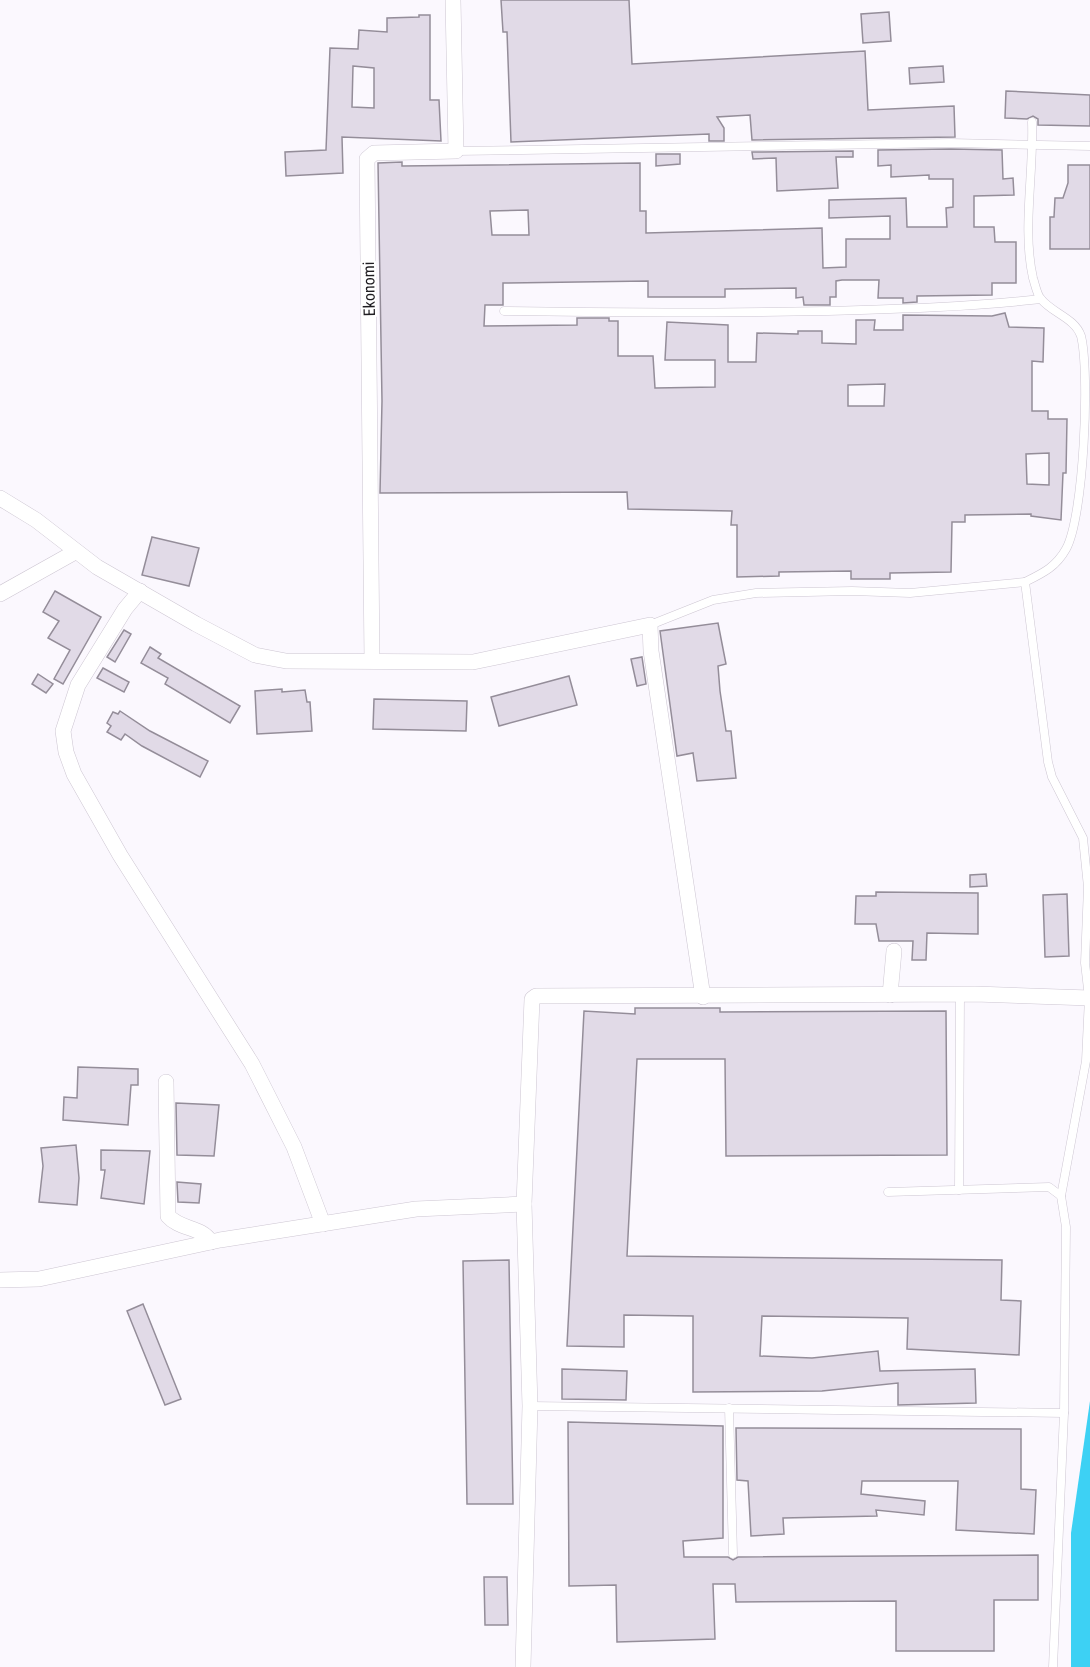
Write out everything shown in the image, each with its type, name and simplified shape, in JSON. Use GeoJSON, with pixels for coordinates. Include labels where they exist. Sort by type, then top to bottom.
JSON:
{"type":"FeatureCollection","features":[{"type":"Feature","properties":{"kind":"street"},"geometry":{"type":"LineString","coordinates":[[453,0],[456,151]]}},
{"type":"Feature","properties":{"kind":"street","name":"Ekonomi"},"geometry":{"type":"LineString","coordinates":[[372,661],[367,159],[374,153],[456,151]]}},
{"type":"Feature","properties":{"kind":"street"},"geometry":{"type":"LineString","coordinates":[[0,498],[36,520],[75,552],[140,591],[255,655],[286,662],[372,661],[408,664],[473,662],[650,625],[651,651],[703,997]]}},
{"type":"Feature","properties":{"kind":"street"},"geometry":{"type":"LineString","coordinates":[[0,594],[75,552]]}},
{"type":"Feature","properties":{"kind":"street"},"geometry":{"type":"LineString","coordinates":[[140,591],[125,609],[78,685],[63,731],[66,752],[74,774],[137,883],[169,930],[252,1064],[294,1147],[324,1224]]}},
{"type":"Feature","properties":{"kind":"street"},"geometry":{"type":"LineString","coordinates":[[890,995],[894,951]]}},
{"type":"Feature","properties":{"kind":"street"},"geometry":{"type":"LineString","coordinates":[[523,1667],[530,1406],[524,1204],[532,999],[536,996],[960,994],[1089,998]]}},
{"type":"Feature","properties":{"kind":"street"},"geometry":{"type":"LineString","coordinates":[[166,1082],[168,1216],[174,1223],[202,1232],[211,1242]]}},
{"type":"Feature","properties":{"kind":"street"},"geometry":{"type":"LineString","coordinates":[[0,1280],[39,1279],[211,1242],[416,1209],[524,1204]]}},
{"type":"Feature","properties":{"kind":"lane"},"geometry":{"type":"LineString","coordinates":[[650,625],[713,600],[756,593],[852,591],[909,593],[1025,582],[1054,567],[1074,533],[1085,440],[1085,361],[1080,334],[1073,324],[1041,299],[1033,277],[1031,259],[1032,122]]}},
{"type":"Feature","properties":{"kind":"lane"},"geometry":{"type":"LineString","coordinates":[[456,151],[951,143],[1090,146]]}},
{"type":"Feature","properties":{"kind":"lane"},"geometry":{"type":"LineString","coordinates":[[504,311],[697,314],[886,309],[998,304],[1041,299]]}},
{"type":"Feature","properties":{"kind":"lane"},"geometry":{"type":"LineString","coordinates":[[1025,582],[1048,762],[1052,777],[1083,838],[1088,887],[1085,963],[1089,998],[1086,1061],[1061,1197],[1066,1227],[1064,1413],[1053,1667]]}},
{"type":"Feature","properties":{"kind":"lane"},"geometry":{"type":"LineString","coordinates":[[959,1190],[960,994]]}},
{"type":"Feature","properties":{"kind":"lane"},"geometry":{"type":"LineString","coordinates":[[888,1192],[1049,1187],[1061,1197]]}},
{"type":"Feature","properties":{"kind":"lane"},"geometry":{"type":"LineString","coordinates":[[530,1406],[1064,1413]]}},
{"type":"Feature","properties":{"kind":"lane"},"geometry":{"type":"LineString","coordinates":[[729,1408],[733,1554]]}},
{"type":"Feature","properties":{"kind":"water"},"geometry":{"type":"Polygon","coordinates":[[[1090,1401],[1090,1667],[1071,1667],[1071,1533],[1090,1401]]]}},
{"type":"Feature","properties":{"kind":"building"},"geometry":{"type":"Polygon","coordinates":[[[501,0],[629,0],[632,64],[865,51],[868,110],[954,106],[955,137],[752,140],[750,115],[717,117],[724,128],[724,141],[709,141],[709,134],[511,142],[507,32],[503,32],[501,0]]]}},
{"type":"Feature","properties":{"kind":"building"},"geometry":{"type":"Polygon","coordinates":[[[889,12],[891,41],[863,43],[861,14],[889,12]]]}},
{"type":"Feature","properties":{"kind":"building"},"geometry":{"type":"Polygon","coordinates":[[[419,15],[430,15],[430,100],[439,100],[441,141],[342,137],[343,173],[286,176],[285,152],[326,150],[330,48],[358,49],[359,30],[387,32],[387,18],[419,17],[419,15]],[[353,66],[352,107],[374,108],[374,68],[353,66]]]}},
{"type":"Feature","properties":{"kind":"building"},"geometry":{"type":"Polygon","coordinates":[[[943,66],[944,82],[910,84],[909,68],[943,66]]]}},
{"type":"Feature","properties":{"kind":"building"},"geometry":{"type":"Polygon","coordinates":[[[1006,91],[1090,95],[1090,126],[1038,125],[1038,119],[1033,116],[1027,119],[1005,118],[1006,91]]]}},
{"type":"Feature","properties":{"kind":"building"},"geometry":{"type":"Polygon","coordinates":[[[878,150],[1002,150],[1003,179],[1013,178],[1014,195],[974,196],[974,227],[994,227],[995,242],[1016,242],[1016,283],[992,283],[992,295],[917,296],[917,302],[903,303],[903,298],[878,298],[879,280],[842,280],[836,281],[836,297],[830,297],[830,305],[804,305],[803,297],[796,298],[796,288],[725,289],[725,297],[648,297],[648,281],[503,283],[503,305],[485,305],[484,326],[577,325],[577,318],[609,318],[609,321],[618,321],[618,356],[653,356],[655,388],[715,387],[715,360],[665,360],[667,322],[728,325],[728,362],[756,362],[757,333],[798,334],[798,331],[822,331],[822,343],[856,344],[856,320],[875,320],[874,330],[903,330],[903,315],[992,316],[1005,313],[1009,327],[1044,328],[1043,362],[1032,361],[1032,411],[1048,411],[1048,419],[1067,419],[1066,473],[1063,473],[1061,520],[1031,516],[1031,514],[965,515],[965,522],[952,522],[951,572],[890,573],[890,579],[851,579],[851,571],[779,572],[779,576],[737,577],[737,525],[731,525],[732,511],[628,509],[627,492],[380,493],[382,401],[378,163],[402,162],[402,166],[640,163],[640,211],[646,211],[646,233],[822,228],[823,268],[846,267],[846,239],[890,239],[890,216],[829,218],[829,200],[906,198],[907,227],[947,227],[946,208],[953,207],[953,179],[929,179],[929,175],[891,177],[891,165],[878,166],[878,150]],[[528,210],[490,211],[492,235],[529,235],[528,210]],[[885,384],[848,385],[848,406],[884,406],[885,384]],[[1049,453],[1026,454],[1027,484],[1049,485],[1049,453]]]}},
{"type":"Feature","properties":{"kind":"building"},"geometry":{"type":"Polygon","coordinates":[[[853,151],[853,157],[836,157],[838,188],[777,191],[776,158],[753,159],[752,152],[853,151]]]}},
{"type":"Feature","properties":{"kind":"building"},"geometry":{"type":"Polygon","coordinates":[[[656,154],[680,154],[680,164],[656,166],[656,154]]]}},
{"type":"Feature","properties":{"kind":"building"},"geometry":{"type":"Polygon","coordinates":[[[1068,165],[1090,165],[1090,249],[1050,249],[1050,217],[1054,217],[1055,198],[1063,198],[1068,183],[1068,165]]]}},
{"type":"Feature","properties":{"kind":"building"},"geometry":{"type":"Polygon","coordinates":[[[152,537],[199,548],[189,586],[142,575],[152,537]]]}},
{"type":"Feature","properties":{"kind":"building"},"geometry":{"type":"Polygon","coordinates":[[[55,591],[101,617],[63,684],[54,679],[70,650],[48,638],[59,621],[43,612],[55,591]]]}},
{"type":"Feature","properties":{"kind":"building"},"geometry":{"type":"Polygon","coordinates":[[[718,623],[726,664],[718,666],[720,691],[726,731],[731,731],[736,778],[697,781],[693,753],[677,756],[660,631],[718,623]]]}},
{"type":"Feature","properties":{"kind":"building"},"geometry":{"type":"Polygon","coordinates":[[[124,630],[131,634],[115,662],[107,657],[124,630]]]}},
{"type":"Feature","properties":{"kind":"building"},"geometry":{"type":"Polygon","coordinates":[[[150,647],[161,654],[158,658],[240,706],[230,723],[165,684],[168,678],[141,663],[150,647]]]}},
{"type":"Feature","properties":{"kind":"building"},"geometry":{"type":"Polygon","coordinates":[[[642,657],[646,684],[637,686],[631,659],[642,657]]]}},
{"type":"Feature","properties":{"kind":"building"},"geometry":{"type":"Polygon","coordinates":[[[103,668],[129,682],[124,692],[97,678],[103,668]]]}},
{"type":"Feature","properties":{"kind":"building"},"geometry":{"type":"Polygon","coordinates":[[[38,674],[53,684],[46,693],[32,684],[38,674]]]}},
{"type":"Feature","properties":{"kind":"building"},"geometry":{"type":"Polygon","coordinates":[[[569,676],[577,705],[499,726],[491,697],[569,676]]]}},
{"type":"Feature","properties":{"kind":"building"},"geometry":{"type":"Polygon","coordinates":[[[282,689],[282,692],[305,690],[307,702],[310,702],[312,731],[257,734],[255,691],[282,689]]]}},
{"type":"Feature","properties":{"kind":"building"},"geometry":{"type":"Polygon","coordinates":[[[374,699],[467,701],[466,731],[373,729],[374,699]]]}},
{"type":"Feature","properties":{"kind":"building"},"geometry":{"type":"Polygon","coordinates":[[[120,711],[150,731],[208,761],[200,777],[142,746],[125,734],[121,740],[107,732],[111,726],[107,723],[113,712],[118,714],[120,711]]]}},
{"type":"Feature","properties":{"kind":"building"},"geometry":{"type":"Polygon","coordinates":[[[986,874],[987,886],[970,887],[970,875],[986,874]]]}},
{"type":"Feature","properties":{"kind":"building"},"geometry":{"type":"Polygon","coordinates":[[[876,892],[978,893],[978,934],[927,933],[926,960],[912,960],[913,941],[879,941],[876,924],[855,924],[856,896],[876,896],[876,892]]]}},
{"type":"Feature","properties":{"kind":"building"},"geometry":{"type":"Polygon","coordinates":[[[1067,894],[1069,956],[1045,957],[1043,895],[1067,894]]]}},
{"type":"Feature","properties":{"kind":"building"},"geometry":{"type":"Polygon","coordinates":[[[635,1008],[720,1008],[720,1012],[946,1011],[947,1155],[726,1156],[725,1059],[637,1059],[627,1256],[1002,1260],[1001,1300],[1021,1301],[1019,1355],[907,1349],[908,1318],[762,1316],[760,1356],[812,1358],[878,1351],[880,1371],[975,1369],[976,1403],[898,1405],[898,1383],[822,1391],[693,1392],[693,1316],[624,1315],[624,1347],[567,1346],[584,1011],[635,1014],[635,1008]]]}},
{"type":"Feature","properties":{"kind":"building"},"geometry":{"type":"Polygon","coordinates":[[[78,1067],[138,1069],[138,1085],[131,1085],[128,1125],[63,1120],[64,1097],[77,1098],[78,1067]]]}},
{"type":"Feature","properties":{"kind":"building"},"geometry":{"type":"Polygon","coordinates":[[[176,1103],[219,1105],[214,1156],[177,1155],[176,1103]]]}},
{"type":"Feature","properties":{"kind":"building"},"geometry":{"type":"Polygon","coordinates":[[[76,1145],[79,1178],[77,1205],[39,1202],[43,1166],[41,1148],[76,1145]]]}},
{"type":"Feature","properties":{"kind":"building"},"geometry":{"type":"Polygon","coordinates":[[[101,1150],[150,1151],[144,1204],[101,1198],[105,1170],[101,1170],[101,1150]]]}},
{"type":"Feature","properties":{"kind":"building"},"geometry":{"type":"Polygon","coordinates":[[[177,1182],[201,1184],[199,1203],[178,1202],[177,1182]]]}},
{"type":"Feature","properties":{"kind":"building"},"geometry":{"type":"Polygon","coordinates":[[[509,1260],[513,1504],[467,1504],[463,1261],[509,1260]]]}},
{"type":"Feature","properties":{"kind":"building"},"geometry":{"type":"Polygon","coordinates":[[[143,1304],[181,1399],[165,1405],[127,1311],[143,1304]]]}},
{"type":"Feature","properties":{"kind":"building"},"geometry":{"type":"Polygon","coordinates":[[[562,1369],[627,1371],[626,1400],[562,1399],[562,1369]]]}},
{"type":"Feature","properties":{"kind":"building"},"geometry":{"type":"Polygon","coordinates":[[[568,1422],[723,1426],[723,1538],[683,1541],[684,1557],[728,1557],[733,1560],[738,1557],[1038,1555],[1038,1600],[994,1600],[994,1651],[896,1651],[896,1601],[736,1602],[735,1584],[713,1584],[715,1639],[617,1642],[616,1585],[569,1586],[568,1422]]]}},
{"type":"Feature","properties":{"kind":"building"},"geometry":{"type":"Polygon","coordinates":[[[736,1428],[1021,1429],[1021,1489],[1036,1490],[1034,1534],[956,1530],[958,1481],[862,1481],[861,1494],[925,1501],[924,1515],[876,1510],[877,1516],[783,1518],[784,1534],[751,1536],[748,1481],[737,1480],[736,1428]]]}},
{"type":"Feature","properties":{"kind":"building"},"geometry":{"type":"Polygon","coordinates":[[[484,1577],[507,1577],[508,1625],[485,1625],[484,1577]]]}}]}
